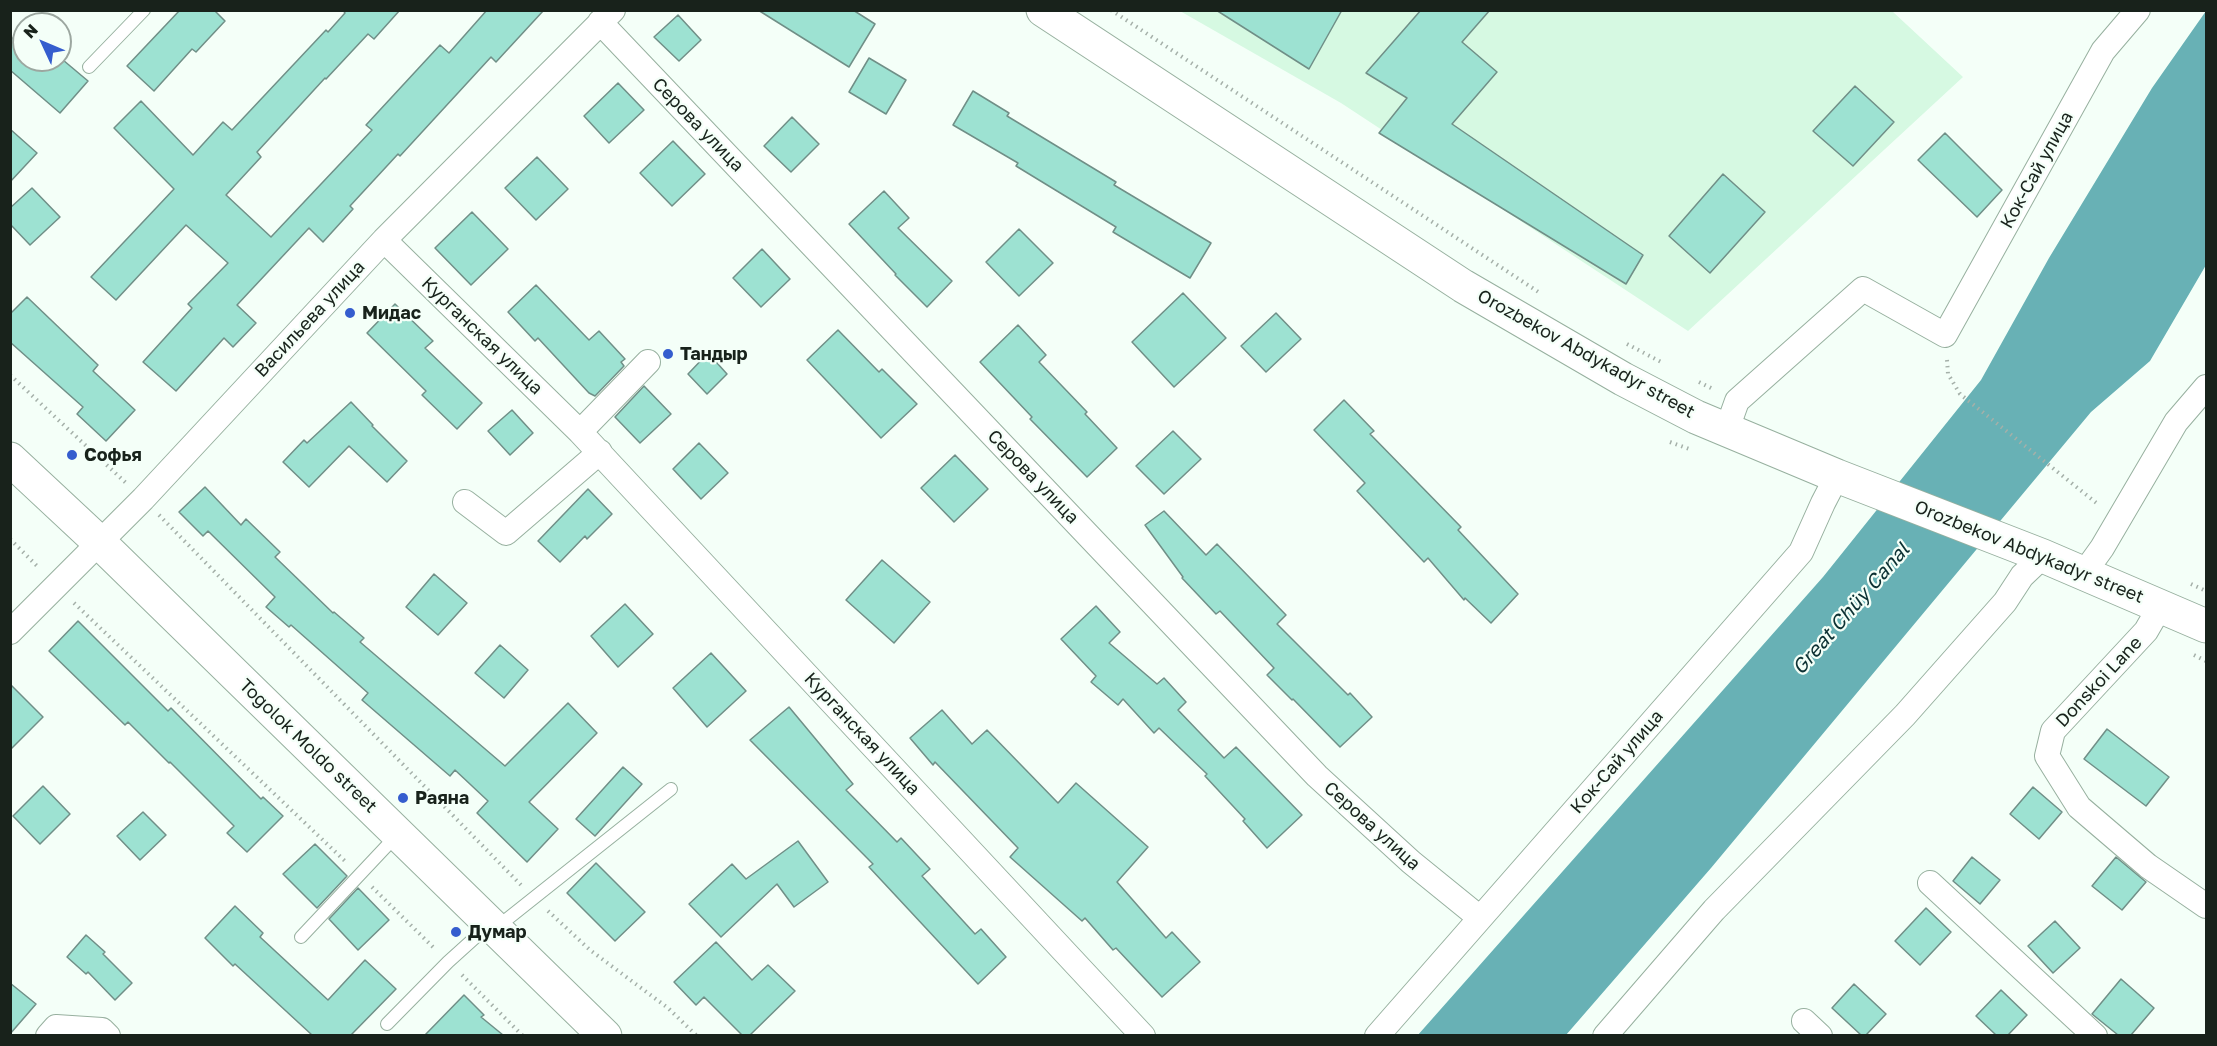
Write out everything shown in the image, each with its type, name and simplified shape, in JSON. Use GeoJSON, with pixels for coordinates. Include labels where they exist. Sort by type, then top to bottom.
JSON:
{"type":"FeatureCollection","features":[{"type":"Feature","properties":{"kind":"street","name":"Orozbekov Abdykadyr street"},"geometry":{"type":"LineString","coordinates":[[1043,10],[1463,286],[1623,379],[1696,417],[1732,415],[1847,480],[2084,573],[2161,605],[2206,627]]}},
{"type":"Feature","properties":{"kind":"street","name":"Кок-Сай улица"},"geometry":{"type":"LineString","coordinates":[[1945,335],[2103,51],[2138,10]]}},
{"type":"Feature","properties":{"kind":"street","name":"Васильева улица"},"geometry":{"type":"LineString","coordinates":[[10,632],[143,499],[384,240],[607,16]]}},
{"type":"Feature","properties":{"kind":"street","name":"Серова улица"},"geometry":{"type":"LineString","coordinates":[[607,16],[1317,776],[1411,862],[1480,918]]}},
{"type":"Feature","properties":{"kind":"street","name":"Курганская улица"},"geometry":{"type":"LineString","coordinates":[[384,240],[600,452],[1143,1035]]}},
{"type":"Feature","properties":{"kind":"street"},"geometry":{"type":"LineString","coordinates":[[1732,415],[1863,289],[1945,335]]}},
{"type":"Feature","properties":{"kind":"street"},"geometry":{"type":"LineString","coordinates":[[580,432],[648,362]]}},
{"type":"Feature","properties":{"kind":"street"},"geometry":{"type":"LineString","coordinates":[[2084,573],[2118,521],[2176,422],[2206,387]]}},
{"type":"Feature","properties":{"kind":"street"},"geometry":{"type":"LineString","coordinates":[[465,502],[506,533],[600,452]]}},
{"type":"Feature","properties":{"kind":"street","name":"Togolok Moldo street"},"geometry":{"type":"LineString","coordinates":[[10,459],[100,543],[604,1035]]}},
{"type":"Feature","properties":{"kind":"street","name":"Кок-Сай улица"},"geometry":{"type":"LineString","coordinates":[[1377,1035],[1801,552],[1823,502],[1847,480]]}},
{"type":"Feature","properties":{"kind":"street"},"geometry":{"type":"LineString","coordinates":[[1605,1035],[1714,910],[1905,714],[2005,602],[2022,576],[2032,552]]}},
{"type":"Feature","properties":{"kind":"street","name":"Donskoi Lane"},"geometry":{"type":"LineString","coordinates":[[2161,605],[2146,631],[2053,731],[2047,756],[2079,807],[2148,866],[2206,906]]}},
{"type":"Feature","properties":{"kind":"street"},"geometry":{"type":"LineString","coordinates":[[1930,883],[2095,1035]]}},
{"type":"Feature","properties":{"kind":"street"},"geometry":{"type":"LineString","coordinates":[[48,1035],[56,1027],[102,1030],[108,1035]]}},
{"type":"Feature","properties":{"kind":"lane"},"geometry":{"type":"LineString","coordinates":[[89,68],[144,10]]}},
{"type":"Feature","properties":{"kind":"lane"},"geometry":{"type":"LineString","coordinates":[[387,1024],[448,962],[492,927],[534,898],[671,789]]}},
{"type":"Feature","properties":{"kind":"lane"},"geometry":{"type":"LineString","coordinates":[[301,937],[399,834]]}},
{"type":"Feature","properties":{"kind":"path"},"geometry":{"type":"LineString","coordinates":[[1111,10],[1542,295]]}},
{"type":"Feature","properties":{"kind":"path"},"geometry":{"type":"LineString","coordinates":[[1945,335],[1948,374],[1960,394],[2118,521]]}},
{"type":"Feature","properties":{"kind":"path"},"geometry":{"type":"LineString","coordinates":[[1620,340],[1669,366]]}},
{"type":"Feature","properties":{"kind":"path"},"geometry":{"type":"LineString","coordinates":[[10,375],[143,499],[534,898],[590,950],[668,1008],[697,1035]]}},
{"type":"Feature","properties":{"kind":"path"},"geometry":{"type":"LineString","coordinates":[[1698,382],[1732,415]]}},
{"type":"Feature","properties":{"kind":"path"},"geometry":{"type":"LineString","coordinates":[[10,539],[57,587],[360,875],[523,1035]]}},
{"type":"Feature","properties":{"kind":"shaded area"},"geometry":{"type":"Polygon","coordinates":[[[1180,11],[1892,11],[1963,77],[1688,331],[1341,103],[1180,11]]]}},
{"type":"Feature","properties":{"kind":"water","name":"Great Chüy Canal"},"geometry":{"type":"Polygon","coordinates":[[[2206,11],[2206,265],[2150,361],[2091,412],[1711,868],[1566,1035],[1417,1036],[1823,577],[1981,380],[2049,258],[2152,88],[2206,11]]]}},
{"type":"Feature","properties":{"kind":"building"},"geometry":{"type":"Polygon","coordinates":[[[180,10],[214,10],[225,21],[196,52],[192,49],[154,91],[127,66],[180,10]]]}},
{"type":"Feature","properties":{"kind":"building"},"geometry":{"type":"Polygon","coordinates":[[[343,10],[400,10],[374,39],[368,34],[325,78],[257,152],[261,157],[226,195],[271,237],[372,130],[366,125],[440,45],[449,53],[487,10],[544,10],[496,62],[491,57],[400,156],[398,154],[350,206],[353,209],[323,242],[309,228],[237,305],[256,323],[233,347],[224,338],[176,391],[143,362],[192,308],[188,304],[228,263],[186,225],[116,300],[91,277],[174,189],[114,128],[141,101],[193,155],[223,122],[232,130],[326,30],[328,32],[345,13],[343,10]]]}},
{"type":"Feature","properties":{"kind":"building"},"geometry":{"type":"Polygon","coordinates":[[[758,10],[853,10],[875,24],[849,67],[758,10]]]}},
{"type":"Feature","properties":{"kind":"building"},"geometry":{"type":"Polygon","coordinates":[[[1216,10],[1342,10],[1309,69],[1216,10]]]}},
{"type":"Feature","properties":{"kind":"building"},"geometry":{"type":"Polygon","coordinates":[[[1421,10],[1490,10],[1462,42],[1497,72],[1452,124],[1643,255],[1626,284],[1379,133],[1407,98],[1366,73],[1421,10]]]}},
{"type":"Feature","properties":{"kind":"building"},"geometry":{"type":"Polygon","coordinates":[[[678,15],[701,40],[679,61],[654,37],[678,15]]]}},
{"type":"Feature","properties":{"kind":"building"},"geometry":{"type":"Polygon","coordinates":[[[10,36],[12,38],[12,72],[10,70],[10,36]]]}},
{"type":"Feature","properties":{"kind":"building"},"geometry":{"type":"Polygon","coordinates":[[[869,58],[906,80],[886,114],[849,92],[869,58]]]}},
{"type":"Feature","properties":{"kind":"building"},"geometry":{"type":"Polygon","coordinates":[[[72,68],[88,81],[60,113],[12,72],[72,72],[72,68]]]}},
{"type":"Feature","properties":{"kind":"building"},"geometry":{"type":"Polygon","coordinates":[[[618,83],[644,110],[609,143],[584,116],[618,83]]]}},
{"type":"Feature","properties":{"kind":"building"},"geometry":{"type":"Polygon","coordinates":[[[1855,86],[1894,122],[1853,166],[1813,131],[1855,86]]]}},
{"type":"Feature","properties":{"kind":"building"},"geometry":{"type":"Polygon","coordinates":[[[973,91],[1009,113],[1007,116],[1116,182],[1114,185],[1211,243],[1190,278],[1113,232],[1116,227],[1016,166],[1018,163],[953,125],[973,91]]]}},
{"type":"Feature","properties":{"kind":"building"},"geometry":{"type":"Polygon","coordinates":[[[792,117],[819,144],[791,172],[764,146],[792,117]]]}},
{"type":"Feature","properties":{"kind":"building"},"geometry":{"type":"Polygon","coordinates":[[[10,129],[37,153],[10,182],[10,129]]]}},
{"type":"Feature","properties":{"kind":"building"},"geometry":{"type":"Polygon","coordinates":[[[1945,133],[2002,190],[1977,217],[1918,160],[1945,133]]]}},
{"type":"Feature","properties":{"kind":"building"},"geometry":{"type":"Polygon","coordinates":[[[673,141],[705,174],[672,206],[640,173],[673,141]]]}},
{"type":"Feature","properties":{"kind":"building"},"geometry":{"type":"Polygon","coordinates":[[[537,157],[568,189],[536,220],[505,188],[537,157]]]}},
{"type":"Feature","properties":{"kind":"building"},"geometry":{"type":"Polygon","coordinates":[[[1723,174],[1765,212],[1710,273],[1669,236],[1723,174]]]}},
{"type":"Feature","properties":{"kind":"building"},"geometry":{"type":"Polygon","coordinates":[[[32,188],[60,217],[30,245],[10,224],[10,208],[32,188]]]}},
{"type":"Feature","properties":{"kind":"building"},"geometry":{"type":"Polygon","coordinates":[[[884,191],[909,218],[898,228],[952,281],[927,307],[849,224],[884,191]]]}},
{"type":"Feature","properties":{"kind":"building"},"geometry":{"type":"Polygon","coordinates":[[[472,212],[508,249],[471,285],[435,248],[472,212]]]}},
{"type":"Feature","properties":{"kind":"building"},"geometry":{"type":"Polygon","coordinates":[[[1019,229],[1053,263],[1019,296],[986,262],[1019,229]]]}},
{"type":"Feature","properties":{"kind":"building"},"geometry":{"type":"Polygon","coordinates":[[[762,249],[790,279],[761,307],[733,278],[762,249]]]}},
{"type":"Feature","properties":{"kind":"building"},"geometry":{"type":"Polygon","coordinates":[[[536,285],[589,340],[599,331],[625,359],[621,362],[624,366],[595,396],[589,393],[538,338],[535,341],[508,312],[536,285]]]}},
{"type":"Feature","properties":{"kind":"building"},"geometry":{"type":"Polygon","coordinates":[[[1183,293],[1226,338],[1174,387],[1132,342],[1183,293]]]}},
{"type":"Feature","properties":{"kind":"building"},"geometry":{"type":"Polygon","coordinates":[[[27,297],[98,365],[93,371],[135,410],[106,441],[77,414],[83,407],[10,342],[10,314],[27,297]]]}},
{"type":"Feature","properties":{"kind":"building"},"geometry":{"type":"Polygon","coordinates":[[[395,304],[433,341],[425,348],[482,403],[457,429],[422,395],[426,391],[367,333],[395,304]]]}},
{"type":"Feature","properties":{"kind":"building"},"geometry":{"type":"Polygon","coordinates":[[[1276,313],[1301,339],[1266,372],[1241,346],[1276,313]]]}},
{"type":"Feature","properties":{"kind":"building"},"geometry":{"type":"Polygon","coordinates":[[[1018,325],[1046,355],[1039,362],[1087,412],[1085,414],[1117,448],[1087,477],[1030,419],[1032,417],[980,362],[1018,325]]]}},
{"type":"Feature","properties":{"kind":"building"},"geometry":{"type":"Polygon","coordinates":[[[838,330],[879,372],[882,369],[917,404],[881,438],[807,360],[838,330]]]}},
{"type":"Feature","properties":{"kind":"building"},"geometry":{"type":"Polygon","coordinates":[[[708,353],[727,374],[707,394],[688,374],[708,353]]]}},
{"type":"Feature","properties":{"kind":"building"},"geometry":{"type":"Polygon","coordinates":[[[644,386],[671,414],[640,443],[615,417],[644,386]]]}},
{"type":"Feature","properties":{"kind":"building"},"geometry":{"type":"Polygon","coordinates":[[[1344,400],[1374,431],[1370,434],[1461,527],[1458,530],[1518,594],[1491,623],[1465,598],[1464,600],[1428,558],[1424,562],[1357,491],[1365,483],[1314,430],[1344,400]]]}},
{"type":"Feature","properties":{"kind":"building"},"geometry":{"type":"Polygon","coordinates":[[[351,402],[407,461],[387,482],[349,446],[309,487],[283,462],[304,440],[307,443],[351,402]]]}},
{"type":"Feature","properties":{"kind":"building"},"geometry":{"type":"Polygon","coordinates":[[[512,410],[533,433],[510,455],[488,431],[512,410]]]}},
{"type":"Feature","properties":{"kind":"building"},"geometry":{"type":"Polygon","coordinates":[[[1173,431],[1201,459],[1164,494],[1136,466],[1173,431]]]}},
{"type":"Feature","properties":{"kind":"building"},"geometry":{"type":"Polygon","coordinates":[[[699,443],[728,473],[701,499],[673,469],[699,443]]]}},
{"type":"Feature","properties":{"kind":"building"},"geometry":{"type":"Polygon","coordinates":[[[955,455],[988,489],[954,522],[921,488],[955,455]]]}},
{"type":"Feature","properties":{"kind":"building"},"geometry":{"type":"Polygon","coordinates":[[[205,487],[241,525],[246,519],[280,552],[275,557],[333,613],[364,638],[360,642],[505,766],[568,703],[597,733],[529,802],[558,829],[527,862],[477,813],[488,801],[455,770],[450,776],[362,700],[368,693],[291,625],[289,627],[266,607],[275,597],[208,531],[203,536],[179,512],[205,487]]]}},
{"type":"Feature","properties":{"kind":"building"},"geometry":{"type":"Polygon","coordinates":[[[588,489],[612,514],[587,539],[585,536],[560,562],[538,541],[588,489]]]}},
{"type":"Feature","properties":{"kind":"building"},"geometry":{"type":"Polygon","coordinates":[[[1164,511],[1206,555],[1217,544],[1286,615],[1277,624],[1372,717],[1340,747],[1267,675],[1274,668],[1220,611],[1216,614],[1182,578],[1145,525],[1164,511]]]}},
{"type":"Feature","properties":{"kind":"building"},"geometry":{"type":"Polygon","coordinates":[[[882,560],[930,602],[894,643],[846,600],[882,560]]]}},
{"type":"Feature","properties":{"kind":"building"},"geometry":{"type":"Polygon","coordinates":[[[434,574],[467,603],[438,635],[406,607],[434,574]]]}},
{"type":"Feature","properties":{"kind":"building"},"geometry":{"type":"Polygon","coordinates":[[[625,604],[653,634],[618,667],[591,636],[625,604]]]}},
{"type":"Feature","properties":{"kind":"building"},"geometry":{"type":"Polygon","coordinates":[[[1096,606],[1120,632],[1109,643],[1157,684],[1164,678],[1186,702],[1178,710],[1224,758],[1236,747],[1302,815],[1267,848],[1243,821],[1245,819],[1205,776],[1207,774],[1159,728],[1154,733],[1123,699],[1118,705],[1091,682],[1096,676],[1061,639],[1096,606]]]}},
{"type":"Feature","properties":{"kind":"building"},"geometry":{"type":"Polygon","coordinates":[[[78,621],[168,711],[171,708],[261,799],[263,797],[283,816],[247,852],[227,833],[234,826],[128,722],[125,725],[49,651],[78,621]]]}},
{"type":"Feature","properties":{"kind":"building"},"geometry":{"type":"Polygon","coordinates":[[[500,645],[528,670],[504,698],[475,673],[500,645]]]}},
{"type":"Feature","properties":{"kind":"building"},"geometry":{"type":"Polygon","coordinates":[[[711,653],[746,691],[707,727],[673,688],[711,653]]]}},
{"type":"Feature","properties":{"kind":"building"},"geometry":{"type":"Polygon","coordinates":[[[10,684],[43,717],[10,750],[10,684]]]}},
{"type":"Feature","properties":{"kind":"building"},"geometry":{"type":"Polygon","coordinates":[[[789,707],[853,784],[846,790],[897,842],[901,838],[930,869],[922,876],[975,934],[981,929],[1006,957],[978,984],[869,867],[873,864],[750,740],[789,707]]]}},
{"type":"Feature","properties":{"kind":"building"},"geometry":{"type":"Polygon","coordinates":[[[942,710],[972,744],[987,730],[1058,803],[1076,783],[1148,847],[1117,882],[1166,938],[1172,932],[1200,962],[1162,997],[1116,948],[1113,950],[1085,918],[1082,921],[1010,857],[1018,848],[935,762],[933,765],[910,738],[942,710]]]}},
{"type":"Feature","properties":{"kind":"building"},"geometry":{"type":"Polygon","coordinates":[[[2107,729],[2169,777],[2146,806],[2084,759],[2107,729]]]}},
{"type":"Feature","properties":{"kind":"building"},"geometry":{"type":"Polygon","coordinates":[[[623,767],[642,784],[595,836],[576,819],[623,767]]]}},
{"type":"Feature","properties":{"kind":"building"},"geometry":{"type":"Polygon","coordinates":[[[43,786],[70,814],[40,844],[13,816],[43,786]]]}},
{"type":"Feature","properties":{"kind":"building"},"geometry":{"type":"Polygon","coordinates":[[[2033,787],[2062,812],[2039,839],[2010,814],[2033,787]]]}},
{"type":"Feature","properties":{"kind":"building"},"geometry":{"type":"Polygon","coordinates":[[[143,812],[166,835],[140,860],[117,836],[143,812]]]}},
{"type":"Feature","properties":{"kind":"building"},"geometry":{"type":"Polygon","coordinates":[[[798,841],[828,882],[794,907],[777,884],[721,937],[689,904],[732,864],[746,879],[798,841]]]}},
{"type":"Feature","properties":{"kind":"building"},"geometry":{"type":"Polygon","coordinates":[[[315,844],[347,876],[317,908],[283,874],[315,844]]]}},
{"type":"Feature","properties":{"kind":"building"},"geometry":{"type":"Polygon","coordinates":[[[1972,857],[2000,880],[1980,904],[1953,881],[1972,857]]]}},
{"type":"Feature","properties":{"kind":"building"},"geometry":{"type":"Polygon","coordinates":[[[2116,857],[2146,882],[2122,910],[2092,886],[2116,857]]]}},
{"type":"Feature","properties":{"kind":"building"},"geometry":{"type":"Polygon","coordinates":[[[596,863],[645,912],[615,941],[567,893],[596,863]]]}},
{"type":"Feature","properties":{"kind":"building"},"geometry":{"type":"Polygon","coordinates":[[[358,888],[389,920],[358,950],[329,919],[358,888]]]}},
{"type":"Feature","properties":{"kind":"building"},"geometry":{"type":"Polygon","coordinates":[[[235,906],[263,933],[260,937],[328,1000],[365,960],[396,989],[351,1035],[312,1035],[235,964],[233,966],[205,938],[235,906]]]}},
{"type":"Feature","properties":{"kind":"building"},"geometry":{"type":"Polygon","coordinates":[[[1926,908],[1951,932],[1920,965],[1895,941],[1926,908]]]}},
{"type":"Feature","properties":{"kind":"building"},"geometry":{"type":"Polygon","coordinates":[[[2055,921],[2080,948],[2053,973],[2028,946],[2055,921]]]}},
{"type":"Feature","properties":{"kind":"building"},"geometry":{"type":"Polygon","coordinates":[[[86,935],[105,952],[103,954],[132,983],[115,1000],[88,972],[86,974],[67,957],[86,935]]]}},
{"type":"Feature","properties":{"kind":"building"},"geometry":{"type":"Polygon","coordinates":[[[716,942],[752,980],[768,965],[795,991],[750,1035],[742,1035],[704,997],[696,1005],[674,982],[716,942]]]}},
{"type":"Feature","properties":{"kind":"building"},"geometry":{"type":"Polygon","coordinates":[[[2121,979],[2154,1008],[2131,1035],[2118,1035],[2092,1014],[2121,979]]]}},
{"type":"Feature","properties":{"kind":"building"},"geometry":{"type":"Polygon","coordinates":[[[10,983],[36,1004],[10,1034],[10,983]]]}},
{"type":"Feature","properties":{"kind":"building"},"geometry":{"type":"Polygon","coordinates":[[[1854,984],[1886,1014],[1866,1035],[1861,1035],[1832,1008],[1854,984]]]}},
{"type":"Feature","properties":{"kind":"building"},"geometry":{"type":"Polygon","coordinates":[[[2001,990],[2027,1015],[2008,1035],[1996,1035],[1976,1016],[2001,990]]]}},
{"type":"Feature","properties":{"kind":"building"},"geometry":{"type":"Polygon","coordinates":[[[464,995],[484,1015],[481,1017],[503,1035],[425,1035],[464,995]]]}},
{"type":"Feature","properties":{"kind":"place","name":"Мидас"},"geometry":{"type":"Point","coordinates":[350,313]}},
{"type":"Feature","properties":{"kind":"place","name":"Тандыр"},"geometry":{"type":"Point","coordinates":[668,354]}},
{"type":"Feature","properties":{"kind":"place","name":"Софья"},"geometry":{"type":"Point","coordinates":[72,455]}},
{"type":"Feature","properties":{"kind":"place","name":"Раяна"},"geometry":{"type":"Point","coordinates":[403,798]}},
{"type":"Feature","properties":{"kind":"place","name":"Думар"},"geometry":{"type":"Point","coordinates":[456,932]}}]}
